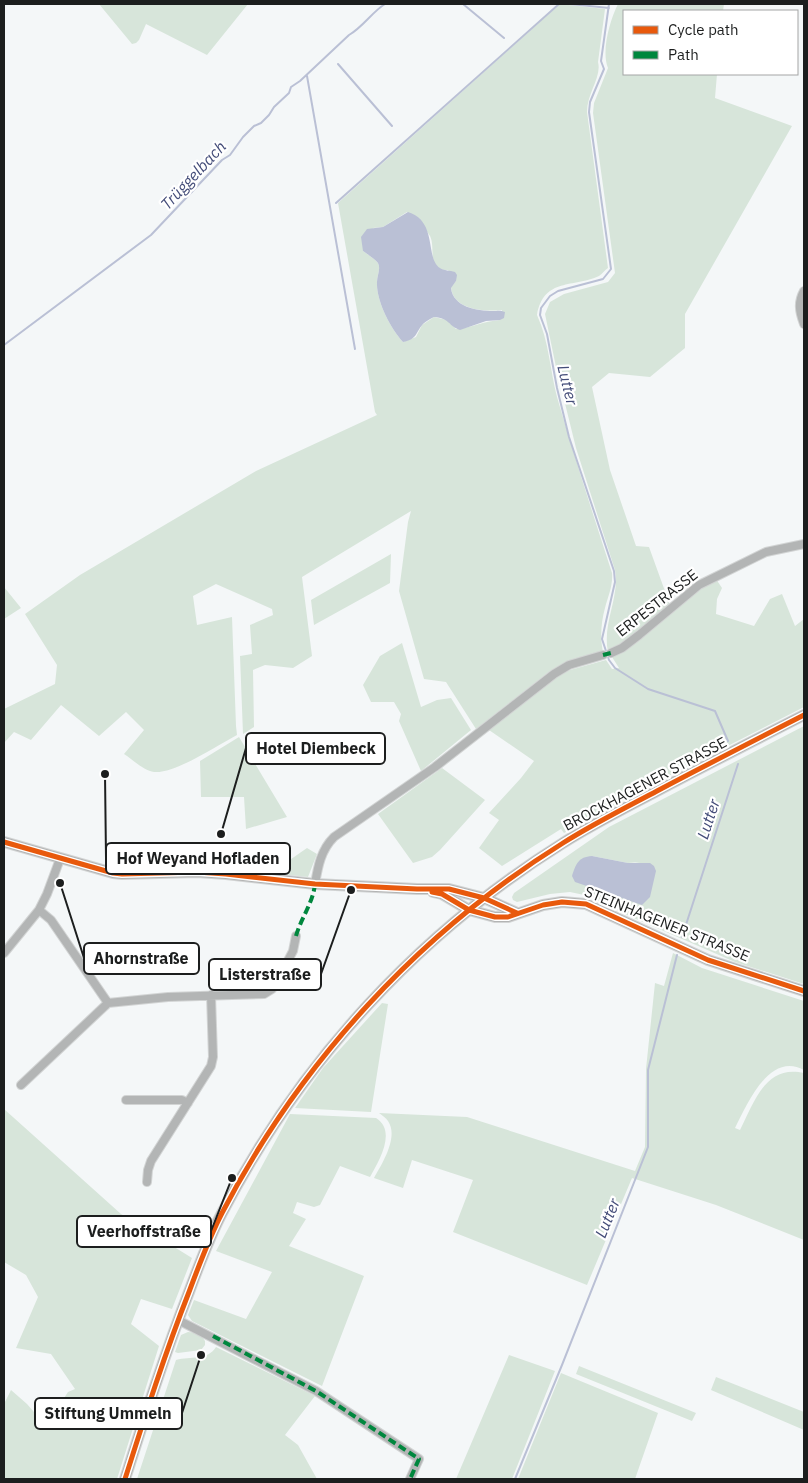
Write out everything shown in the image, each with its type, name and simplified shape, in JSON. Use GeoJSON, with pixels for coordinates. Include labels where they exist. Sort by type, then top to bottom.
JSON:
{"type":"FeatureCollection","features":[{"type":"Feature","properties":{"kind":"main road","name":"BROCKHAGENER STRASSE"},"geometry":{"type":"LineString","coordinates":[[125,1479],[162,1362],[200,1264],[222,1214],[251,1162],[300,1087],[336,1040],[393,978],[424,948],[484,898],[546,854],[598,822],[804,715]]}},
{"type":"Feature","properties":{"kind":"main road","name":"STEINHAGENER STRASSE"},"geometry":{"type":"LineString","coordinates":[[4,842],[106,872],[122,874],[208,873],[315,884],[449,889],[484,898],[516,913]]}},
{"type":"Feature","properties":{"kind":"main road","name":"STEINHAGENER STRASSE"},"geometry":{"type":"LineString","coordinates":[[418,889],[442,894],[469,910],[495,917],[508,917],[516,913],[562,902],[586,904],[708,960],[804,991]]}},
{"type":"Feature","properties":{"kind":"street"},"geometry":{"type":"LineString","coordinates":[[804,291],[800,299],[800,309],[804,324]]}},
{"type":"Feature","properties":{"kind":"street","name":"ERPESTRASSE"},"geometry":{"type":"LineString","coordinates":[[315,884],[322,853],[326,845],[334,837],[435,767],[554,674],[569,666],[622,648],[699,585],[766,552],[804,544]]}},
{"type":"Feature","properties":{"kind":"street"},"geometry":{"type":"LineString","coordinates":[[4,953],[39,910],[48,894],[60,859]]}},
{"type":"Feature","properties":{"kind":"street"},"geometry":{"type":"LineString","coordinates":[[39,910],[51,920],[108,1004]]}},
{"type":"Feature","properties":{"kind":"street"},"geometry":{"type":"LineString","coordinates":[[21,1085],[108,1004],[168,997],[260,995],[272,989],[293,951],[296,936]]}},
{"type":"Feature","properties":{"kind":"street"},"geometry":{"type":"LineString","coordinates":[[147,1182],[149,1166],[211,1066],[213,1057],[211,995]]}},
{"type":"Feature","properties":{"kind":"street"},"geometry":{"type":"LineString","coordinates":[[126,1100],[182,1100],[188,1103]]}},
{"type":"Feature","properties":{"kind":"street"},"geometry":{"type":"LineString","coordinates":[[178,1320],[316,1391],[419,1459],[410,1479]]}},
{"type":"Feature","properties":{"kind":"shaded area"},"geometry":{"type":"Polygon","coordinates":[[[99,4],[248,4],[207,55],[146,24],[139,40],[132,44],[99,4]]]}},
{"type":"Feature","properties":{"kind":"shaded area"},"geometry":{"type":"Polygon","coordinates":[[[560,4],[605,9],[598,62],[599,68],[589,98],[587,112],[608,268],[599,276],[589,280],[553,289],[541,303],[537,315],[547,345],[557,397],[612,573],[611,587],[602,624],[601,641],[603,652],[568,662],[550,671],[476,729],[446,682],[424,679],[399,591],[411,511],[302,577],[312,656],[293,668],[265,665],[253,670],[254,727],[243,734],[240,656],[252,654],[250,625],[273,615],[272,609],[216,584],[193,596],[197,625],[232,617],[237,735],[184,764],[154,772],[142,767],[124,754],[144,730],[126,712],[99,736],[61,705],[31,740],[14,732],[4,743],[4,709],[55,684],[57,665],[25,614],[80,575],[256,471],[377,415],[338,203],[560,4]],[[407,212],[383,227],[373,228],[363,251],[379,265],[377,290],[379,298],[389,322],[403,342],[416,337],[422,325],[434,317],[447,320],[456,329],[500,320],[502,310],[478,310],[457,301],[451,287],[456,281],[448,270],[441,269],[434,262],[430,236],[407,212]]]}},
{"type":"Feature","properties":{"kind":"shaded area"},"geometry":{"type":"Polygon","coordinates":[[[618,4],[724,4],[723,10],[623,10],[623,75],[717,75],[715,98],[792,126],[685,314],[685,348],[650,377],[609,373],[592,387],[610,470],[636,546],[649,547],[670,605],[621,646],[608,652],[607,631],[615,591],[615,570],[576,448],[545,314],[550,302],[564,294],[608,282],[615,273],[593,113],[594,103],[608,68],[605,53],[612,18],[618,4]]]}},
{"type":"Feature","properties":{"kind":"shaded area"},"geometry":{"type":"Polygon","coordinates":[[[391,554],[390,583],[314,625],[311,600],[391,554]]]}},
{"type":"Feature","properties":{"kind":"shaded area"},"geometry":{"type":"Polygon","coordinates":[[[716,579],[722,588],[717,599],[716,614],[754,626],[770,599],[782,594],[795,626],[804,619],[804,707],[659,781],[564,833],[561,829],[502,866],[479,848],[499,820],[489,813],[534,761],[489,730],[556,676],[606,660],[612,669],[619,668],[612,657],[639,639],[689,597],[716,579]]]}},
{"type":"Feature","properties":{"kind":"shaded area"},"geometry":{"type":"Polygon","coordinates":[[[4,587],[21,608],[4,619],[4,587]]]}},
{"type":"Feature","properties":{"kind":"shaded area"},"geometry":{"type":"Polygon","coordinates":[[[402,643],[421,707],[437,700],[451,698],[471,730],[421,771],[399,721],[401,714],[394,702],[371,702],[363,685],[380,656],[402,643]]]}},
{"type":"Feature","properties":{"kind":"shaded area"},"geometry":{"type":"Polygon","coordinates":[[[804,726],[804,984],[735,962],[627,915],[589,896],[570,892],[550,894],[517,902],[513,900],[514,893],[609,827],[804,726]],[[592,856],[572,876],[640,862],[628,863],[592,856]]]}},
{"type":"Feature","properties":{"kind":"shaded area"},"geometry":{"type":"Polygon","coordinates":[[[239,737],[287,817],[246,829],[244,797],[201,797],[200,761],[239,737]]]}},
{"type":"Feature","properties":{"kind":"shaded area"},"geometry":{"type":"Polygon","coordinates":[[[442,768],[485,800],[432,857],[413,863],[378,814],[442,768]]]}},
{"type":"Feature","properties":{"kind":"shaded area"},"geometry":{"type":"Polygon","coordinates":[[[307,848],[317,854],[308,877],[271,873],[307,848]]]}},
{"type":"Feature","properties":{"kind":"shaded area"},"geometry":{"type":"Polygon","coordinates":[[[673,953],[702,968],[804,1001],[804,1070],[791,1066],[780,1068],[770,1074],[753,1095],[735,1128],[740,1130],[756,1098],[770,1080],[780,1074],[791,1072],[804,1073],[804,1240],[716,1205],[632,1178],[587,1285],[453,1232],[473,1180],[412,1160],[403,1188],[374,1178],[388,1150],[392,1135],[388,1121],[379,1113],[467,1117],[635,1171],[645,1147],[646,1069],[655,983],[664,986],[673,953]]]}},
{"type":"Feature","properties":{"kind":"shaded area"},"geometry":{"type":"Polygon","coordinates":[[[382,1003],[388,1004],[371,1112],[295,1108],[323,1068],[382,1003]]]}},
{"type":"Feature","properties":{"kind":"shaded area"},"geometry":{"type":"Polygon","coordinates":[[[4,1109],[121,1214],[192,1258],[172,1309],[141,1299],[131,1324],[159,1346],[117,1479],[4,1479],[4,1404],[11,1390],[40,1419],[53,1415],[68,1392],[75,1389],[51,1354],[16,1348],[38,1297],[26,1275],[4,1262],[4,1109]]]}},
{"type":"Feature","properties":{"kind":"shaded area"},"geometry":{"type":"Polygon","coordinates":[[[290,1114],[376,1118],[385,1130],[386,1138],[378,1163],[370,1177],[340,1166],[320,1205],[314,1207],[297,1202],[293,1213],[306,1219],[289,1246],[364,1276],[322,1386],[192,1321],[188,1315],[194,1300],[246,1319],[272,1272],[216,1251],[290,1114]]]}},
{"type":"Feature","properties":{"kind":"shaded area"},"geometry":{"type":"Polygon","coordinates":[[[188,1332],[202,1337],[205,1345],[201,1350],[175,1352],[181,1335],[188,1332]]]}},
{"type":"Feature","properties":{"kind":"shaded area"},"geometry":{"type":"Polygon","coordinates":[[[216,1347],[315,1396],[285,1435],[298,1445],[317,1479],[137,1479],[176,1360],[203,1356],[216,1347]]]}},
{"type":"Feature","properties":{"kind":"shaded area"},"geometry":{"type":"Polygon","coordinates":[[[509,1355],[555,1371],[512,1479],[456,1479],[509,1355]]]}},
{"type":"Feature","properties":{"kind":"shaded area"},"geometry":{"type":"Polygon","coordinates":[[[579,1366],[696,1413],[692,1421],[576,1374],[579,1366]]]}},
{"type":"Feature","properties":{"kind":"shaded area"},"geometry":{"type":"Polygon","coordinates":[[[561,1373],[658,1413],[635,1479],[518,1479],[561,1373]]]}},
{"type":"Feature","properties":{"kind":"shaded area"},"geometry":{"type":"Polygon","coordinates":[[[716,1377],[804,1412],[804,1430],[711,1390],[716,1377]]]}},
{"type":"Feature","properties":{"kind":"water"},"geometry":{"type":"Polygon","coordinates":[[[408,212],[424,223],[436,263],[440,268],[455,272],[457,275],[456,281],[451,288],[456,300],[473,309],[505,312],[504,318],[486,321],[460,330],[446,320],[434,317],[423,324],[414,337],[403,342],[389,322],[379,298],[377,282],[379,265],[363,251],[361,237],[367,229],[383,227],[408,212]]]}},
{"type":"Feature","properties":{"kind":"water"},"geometry":{"type":"Polygon","coordinates":[[[592,856],[628,863],[650,863],[656,871],[650,897],[642,905],[575,882],[572,876],[576,865],[584,858],[592,856]]]}},
{"type":"Feature","properties":{"kind":"waterway","name":"Trüggelbach"},"geometry":{"type":"LineString","coordinates":[[4,345],[151,235],[222,160],[230,155],[243,137],[269,115],[274,107],[289,93],[291,87],[385,4]]}},
{"type":"Feature","properties":{"kind":"waterway"},"geometry":{"type":"LineString","coordinates":[[463,4],[504,38]]}},
{"type":"Feature","properties":{"kind":"waterway"},"geometry":{"type":"LineString","coordinates":[[336,203],[559,4]]}},
{"type":"Feature","properties":{"kind":"waterway"},"geometry":{"type":"LineString","coordinates":[[570,4],[609,8]]}},
{"type":"Feature","properties":{"kind":"waterway","name":"Lutter"},"geometry":{"type":"LineString","coordinates":[[609,4],[601,61],[604,69],[590,102],[589,112],[611,269],[603,279],[558,291],[550,296],[541,308],[540,315],[547,334],[557,388],[569,437],[614,571],[615,582],[602,639],[609,660],[615,668],[648,689],[715,711],[728,741]]}},
{"type":"Feature","properties":{"kind":"waterway"},"geometry":{"type":"LineString","coordinates":[[338,64],[392,126]]}},
{"type":"Feature","properties":{"kind":"waterway"},"geometry":{"type":"LineString","coordinates":[[307,76],[355,349]]}},
{"type":"Feature","properties":{"kind":"waterway","name":"Lutter"},"geometry":{"type":"LineString","coordinates":[[682,937],[738,764]]}},
{"type":"Feature","properties":{"kind":"waterway","name":"Lutter"},"geometry":{"type":"LineString","coordinates":[[515,1479],[648,1147],[648,1070],[677,955]]}},
{"type":"Feature","properties":{"kind":"marked path"},"geometry":{"type":"LineString","coordinates":[[603,655],[611,653]]}},
{"type":"Feature","properties":{"kind":"marked path"},"geometry":{"type":"LineString","coordinates":[[296,936],[312,898],[315,884]]}},
{"type":"Feature","properties":{"kind":"marked path"},"geometry":{"type":"LineString","coordinates":[[213,1336],[316,1391],[419,1459],[410,1479]]}},
{"type":"Feature","properties":{"kind":"cycle path"},"geometry":{"type":"LineString","coordinates":[[125,1479],[172,1338],[204,1252],[222,1213],[253,1157],[288,1104],[327,1053],[368,1005],[460,917],[510,879],[563,843],[621,810],[804,715]]}},
{"type":"Feature","properties":{"kind":"cycle path"},"geometry":{"type":"LineString","coordinates":[[4,842],[113,873],[197,872],[315,884],[449,889],[484,898],[517,913]]}},
{"type":"Feature","properties":{"kind":"cycle path"},"geometry":{"type":"LineString","coordinates":[[432,892],[442,894],[469,910],[495,917],[508,917],[543,905],[562,902],[586,904],[708,960],[804,991]]}},
{"type":"Feature","properties":{"kind":"place","name":"Hof Weyand Hofladen"},"geometry":{"type":"Point","coordinates":[105,774]}},
{"type":"Feature","properties":{"kind":"place","name":"Hotel Diembeck"},"geometry":{"type":"Point","coordinates":[221,834]}},
{"type":"Feature","properties":{"kind":"place","name":"Ahornstraße"},"geometry":{"type":"Point","coordinates":[60,883]}},
{"type":"Feature","properties":{"kind":"place","name":"Listerstraße"},"geometry":{"type":"Point","coordinates":[351,890]}},
{"type":"Feature","properties":{"kind":"place","name":"Veerhoffstraße"},"geometry":{"type":"Point","coordinates":[232,1178]}},
{"type":"Feature","properties":{"kind":"place","name":"Stiftung Ummeln"},"geometry":{"type":"Point","coordinates":[201,1355]}}]}
